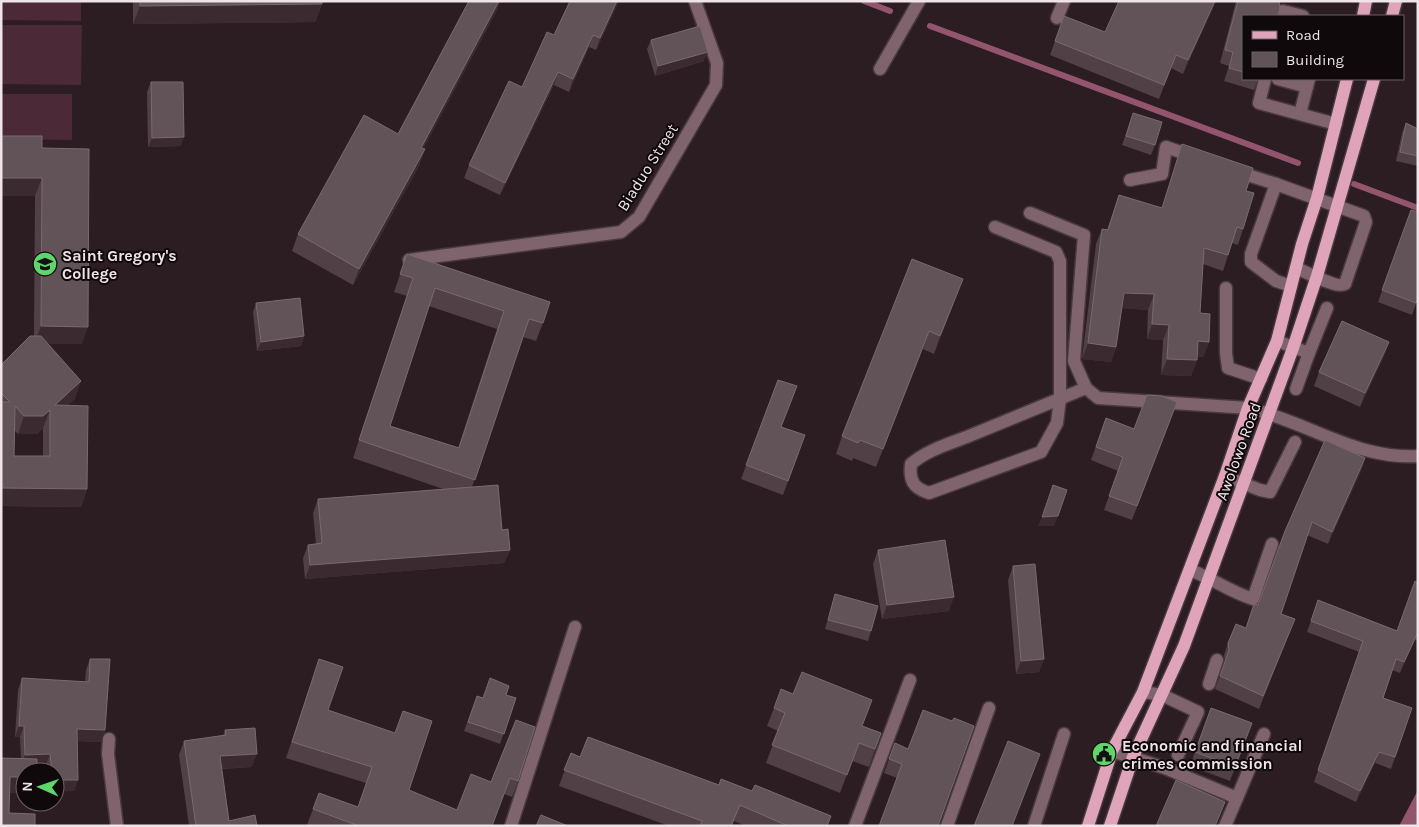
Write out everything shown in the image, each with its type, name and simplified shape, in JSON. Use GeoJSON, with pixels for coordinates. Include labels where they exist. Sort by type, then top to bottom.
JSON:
{"type":"FeatureCollection","features":[{"type":"Feature","properties":{"kind":"main road"},"geometry":{"type":"LineString","coordinates":[[1362,15],[1366,1]]}},
{"type":"Feature","properties":{"kind":"main road"},"geometry":{"type":"LineString","coordinates":[[1392,15],[1396,1]]}},
{"type":"Feature","properties":{"kind":"main road","name":"Awolowo Road"},"geometry":{"type":"LineString","coordinates":[[1088,826],[1112,752],[1143,692],[1225,476],[1248,408],[1277,340],[1317,198],[1347,80]]}},
{"type":"Feature","properties":{"kind":"main road","name":"Awolowo Road"},"geometry":{"type":"LineString","coordinates":[[1110,826],[1133,757],[1184,646],[1294,348],[1338,206],[1374,80]]}},
{"type":"Feature","properties":{"kind":"street","name":"Biaduo Street"},"geometry":{"type":"LineString","coordinates":[[409,260],[621,232],[639,217],[716,85],[717,63],[695,1]]}},
{"type":"Feature","properties":{"kind":"street"},"geometry":{"type":"LineString","coordinates":[[880,69],[920,1]]}},
{"type":"Feature","properties":{"kind":"street"},"geometry":{"type":"LineString","coordinates":[[1057,18],[1064,1]]}},
{"type":"Feature","properties":{"kind":"street"},"geometry":{"type":"LineString","coordinates":[[1281,15],[1283,11],[1300,15]]}},
{"type":"Feature","properties":{"kind":"street"},"geometry":{"type":"LineString","coordinates":[[1266,80],[1259,103],[1336,124]]}},
{"type":"Feature","properties":{"kind":"street"},"geometry":{"type":"LineString","coordinates":[[1286,80],[1308,83],[1300,114]]}},
{"type":"Feature","properties":{"kind":"street"},"geometry":{"type":"LineString","coordinates":[[1130,180],[1162,174],[1166,148],[1203,160]]}},
{"type":"Feature","properties":{"kind":"street"},"geometry":{"type":"LineString","coordinates":[[1221,166],[1364,216],[1366,222],[1345,284],[1335,286],[1317,276],[1296,268]]}},
{"type":"Feature","properties":{"kind":"street"},"geometry":{"type":"LineString","coordinates":[[1276,184],[1251,254],[1251,262],[1276,281],[1291,286]]}},
{"type":"Feature","properties":{"kind":"street"},"geometry":{"type":"LineString","coordinates":[[1030,213],[1084,235],[1074,361],[1086,388],[1098,398],[1248,408],[1269,413],[1362,451],[1396,457],[1418,456]]}},
{"type":"Feature","properties":{"kind":"street"},"geometry":{"type":"LineString","coordinates":[[995,227],[1056,252],[1060,260],[1060,399],[1057,423],[1041,452],[929,492],[919,490],[913,484],[910,475],[910,464],[917,458],[1060,399],[1086,388]]}},
{"type":"Feature","properties":{"kind":"street"},"geometry":{"type":"LineString","coordinates":[[1226,288],[1226,353],[1228,368],[1261,379]]}},
{"type":"Feature","properties":{"kind":"street"},"geometry":{"type":"LineString","coordinates":[[1296,389],[1327,308]]}},
{"type":"Feature","properties":{"kind":"street"},"geometry":{"type":"LineString","coordinates":[[1277,340],[1309,353]]}},
{"type":"Feature","properties":{"kind":"street"},"geometry":{"type":"LineString","coordinates":[[1225,476],[1243,484],[1270,492],[1295,442]]}},
{"type":"Feature","properties":{"kind":"street"},"geometry":{"type":"LineString","coordinates":[[1190,570],[1209,577],[1232,592],[1253,599],[1272,544]]}},
{"type":"Feature","properties":{"kind":"street"},"geometry":{"type":"LineString","coordinates":[[511,826],[575,627]]}},
{"type":"Feature","properties":{"kind":"street"},"geometry":{"type":"LineString","coordinates":[[1209,684],[1217,660]]}},
{"type":"Feature","properties":{"kind":"street"},"geometry":{"type":"LineString","coordinates":[[855,826],[910,680]]}},
{"type":"Feature","properties":{"kind":"street"},"geometry":{"type":"LineString","coordinates":[[1143,692],[1162,696],[1198,712],[1178,755]]}},
{"type":"Feature","properties":{"kind":"street"},"geometry":{"type":"LineString","coordinates":[[947,826],[989,708]]}},
{"type":"Feature","properties":{"kind":"street"},"geometry":{"type":"LineString","coordinates":[[1034,826],[1064,734]]}},
{"type":"Feature","properties":{"kind":"street"},"geometry":{"type":"LineString","coordinates":[[1225,826],[1264,734]]}},
{"type":"Feature","properties":{"kind":"street"},"geometry":{"type":"LineString","coordinates":[[109,739],[108,754],[117,826]]}},
{"type":"Feature","properties":{"kind":"street"},"geometry":{"type":"LineString","coordinates":[[1112,752],[1165,768],[1237,798]]}},
{"type":"Feature","properties":{"kind":"shaded area"},"geometry":{"type":"Polygon","coordinates":[[[1,1],[81,1],[81,21],[1,20],[1,1]]]}},
{"type":"Feature","properties":{"kind":"shaded area"},"geometry":{"type":"Polygon","coordinates":[[[1,25],[82,25],[81,85],[1,84],[1,25]]]}},
{"type":"Feature","properties":{"kind":"shaded area"},"geometry":{"type":"Polygon","coordinates":[[[1,94],[72,94],[72,140],[1,139],[1,94]]]}},
{"type":"Feature","properties":{"kind":"shaded area"},"geometry":{"type":"Polygon","coordinates":[[[1418,790],[1418,826],[1399,826],[1418,790]]]}},
{"type":"Feature","properties":{"kind":"building"},"geometry":{"type":"Polygon","coordinates":[[[140,1],[322,1],[322,4],[140,6],[140,1]]]}},
{"type":"Feature","properties":{"kind":"building"},"geometry":{"type":"Polygon","coordinates":[[[469,1],[499,1],[421,148],[425,149],[359,269],[298,234],[364,115],[398,134],[469,1]]]}},
{"type":"Feature","properties":{"kind":"building"},"geometry":{"type":"Polygon","coordinates":[[[570,1],[617,1],[600,38],[593,35],[573,79],[558,72],[505,183],[469,165],[509,81],[522,87],[547,32],[554,35],[570,1]]]}},
{"type":"Feature","properties":{"kind":"building"},"geometry":{"type":"Polygon","coordinates":[[[1119,1],[1215,1],[1188,60],[1176,55],[1164,85],[1055,41],[1064,16],[1105,32],[1119,1]]]}},
{"type":"Feature","properties":{"kind":"building"},"geometry":{"type":"Polygon","coordinates":[[[1238,1],[1279,1],[1278,15],[1242,15],[1242,72],[1229,68],[1233,52],[1225,50],[1238,1]]]}},
{"type":"Feature","properties":{"kind":"building"},"geometry":{"type":"Polygon","coordinates":[[[700,26],[708,52],[658,66],[651,40],[700,26]]]}},
{"type":"Feature","properties":{"kind":"building"},"geometry":{"type":"Polygon","coordinates":[[[151,82],[183,82],[184,137],[152,138],[151,82]]]}},
{"type":"Feature","properties":{"kind":"building"},"geometry":{"type":"Polygon","coordinates":[[[1133,113],[1162,122],[1155,145],[1126,136],[1133,113]]]}},
{"type":"Feature","properties":{"kind":"building"},"geometry":{"type":"Polygon","coordinates":[[[1406,123],[1418,129],[1418,156],[1400,152],[1406,123]]]}},
{"type":"Feature","properties":{"kind":"building"},"geometry":{"type":"Polygon","coordinates":[[[1,136],[42,136],[42,148],[89,149],[88,327],[41,326],[42,178],[1,178],[1,136]]]}},
{"type":"Feature","properties":{"kind":"building"},"geometry":{"type":"Polygon","coordinates":[[[1182,144],[1253,168],[1246,191],[1254,193],[1243,229],[1237,227],[1228,255],[1204,248],[1200,313],[1210,314],[1209,342],[1198,341],[1197,360],[1167,359],[1169,325],[1152,324],[1154,294],[1124,293],[1116,347],[1088,343],[1102,229],[1108,230],[1119,195],[1162,208],[1182,144]]]}},
{"type":"Feature","properties":{"kind":"building"},"geometry":{"type":"Polygon","coordinates":[[[1411,210],[1418,212],[1418,298],[1416,303],[1382,290],[1411,210]]]}},
{"type":"Feature","properties":{"kind":"building"},"geometry":{"type":"Polygon","coordinates":[[[407,254],[550,302],[543,323],[529,319],[475,480],[359,440],[413,278],[400,274],[407,254]],[[435,288],[390,426],[459,448],[504,311],[435,288]]]}},
{"type":"Feature","properties":{"kind":"building"},"geometry":{"type":"Polygon","coordinates":[[[912,259],[963,279],[940,336],[929,331],[883,449],[860,440],[858,443],[842,436],[912,259]]]}},
{"type":"Feature","properties":{"kind":"building"},"geometry":{"type":"Polygon","coordinates":[[[300,298],[304,336],[261,342],[256,303],[300,298]]]}},
{"type":"Feature","properties":{"kind":"building"},"geometry":{"type":"Polygon","coordinates":[[[1342,321],[1389,342],[1365,393],[1319,372],[1342,321]]]}},
{"type":"Feature","properties":{"kind":"building"},"geometry":{"type":"Polygon","coordinates":[[[30,336],[41,336],[81,381],[55,405],[88,406],[87,489],[1,488],[1,402],[10,402],[1,393],[1,365],[30,336]],[[15,406],[14,456],[50,456],[50,410],[43,416],[24,416],[15,406]]]}},
{"type":"Feature","properties":{"kind":"building"},"geometry":{"type":"Polygon","coordinates":[[[778,380],[797,386],[781,427],[805,435],[788,481],[746,465],[778,380]]]}},
{"type":"Feature","properties":{"kind":"building"},"geometry":{"type":"Polygon","coordinates":[[[1147,395],[1162,396],[1177,402],[1137,506],[1109,496],[1123,457],[1096,447],[1106,418],[1134,429],[1147,395]]]}},
{"type":"Feature","properties":{"kind":"building"},"geometry":{"type":"Polygon","coordinates":[[[1325,440],[1365,458],[1332,532],[1312,522],[1281,614],[1295,619],[1263,696],[1220,676],[1229,650],[1228,643],[1236,624],[1246,628],[1254,604],[1258,605],[1285,531],[1325,440]]]}},
{"type":"Feature","properties":{"kind":"building"},"geometry":{"type":"Polygon","coordinates":[[[498,485],[502,530],[508,529],[510,550],[310,565],[308,545],[322,543],[318,499],[498,485]]]}},
{"type":"Feature","properties":{"kind":"building"},"geometry":{"type":"Polygon","coordinates":[[[1053,485],[1067,490],[1058,516],[1042,517],[1053,485]]]}},
{"type":"Feature","properties":{"kind":"building"},"geometry":{"type":"Polygon","coordinates":[[[945,540],[954,597],[887,605],[878,550],[945,540]]]}},
{"type":"Feature","properties":{"kind":"building"},"geometry":{"type":"Polygon","coordinates":[[[1035,564],[1044,659],[1021,661],[1013,566],[1035,564]]]}},
{"type":"Feature","properties":{"kind":"building"},"geometry":{"type":"Polygon","coordinates":[[[1415,581],[1418,583],[1418,632],[1404,662],[1396,659],[1383,698],[1412,708],[1395,757],[1379,752],[1360,791],[1318,770],[1363,641],[1311,621],[1318,600],[1397,631],[1415,581]]]}},
{"type":"Feature","properties":{"kind":"building"},"geometry":{"type":"Polygon","coordinates":[[[835,594],[878,606],[871,631],[828,620],[835,594]]]}},
{"type":"Feature","properties":{"kind":"building"},"geometry":{"type":"Polygon","coordinates":[[[90,659],[110,659],[105,730],[77,729],[78,780],[65,780],[65,762],[51,762],[50,754],[25,755],[24,726],[19,726],[22,678],[89,682],[90,659]]]}},
{"type":"Feature","properties":{"kind":"building"},"geometry":{"type":"Polygon","coordinates":[[[319,659],[343,667],[328,710],[395,733],[403,711],[432,721],[409,790],[457,810],[471,774],[491,782],[516,720],[535,727],[518,781],[510,778],[492,826],[359,826],[313,809],[319,793],[358,807],[372,767],[292,742],[319,659]]]}},
{"type":"Feature","properties":{"kind":"building"},"geometry":{"type":"Polygon","coordinates":[[[802,672],[872,700],[862,726],[881,733],[875,749],[859,743],[847,775],[772,745],[785,713],[774,708],[781,689],[793,694],[802,672]]]}},
{"type":"Feature","properties":{"kind":"building"},"geometry":{"type":"Polygon","coordinates":[[[490,678],[509,686],[506,695],[516,698],[504,734],[468,722],[477,696],[483,698],[490,678]]]}},
{"type":"Feature","properties":{"kind":"building"},"geometry":{"type":"Polygon","coordinates":[[[1211,708],[1252,723],[1235,767],[1195,752],[1211,708]]]}},
{"type":"Feature","properties":{"kind":"building"},"geometry":{"type":"Polygon","coordinates":[[[923,710],[952,721],[954,718],[974,726],[938,826],[879,826],[902,764],[889,759],[895,743],[908,749],[923,710]]]}},
{"type":"Feature","properties":{"kind":"building"},"geometry":{"type":"Polygon","coordinates":[[[255,728],[257,754],[220,756],[229,821],[255,815],[257,826],[196,826],[184,741],[226,735],[225,730],[255,728]]]}},
{"type":"Feature","properties":{"kind":"building"},"geometry":{"type":"Polygon","coordinates":[[[588,737],[719,785],[721,779],[752,791],[755,785],[831,816],[827,826],[788,826],[740,805],[731,826],[700,826],[702,821],[564,770],[571,753],[580,757],[588,737]]]}},
{"type":"Feature","properties":{"kind":"building"},"geometry":{"type":"Polygon","coordinates":[[[1008,741],[1040,754],[1012,826],[974,826],[1008,741]]]}},
{"type":"Feature","properties":{"kind":"building"},"geometry":{"type":"Polygon","coordinates":[[[1,758],[37,759],[37,762],[15,762],[15,777],[10,777],[9,813],[35,814],[35,826],[1,826],[1,758]]]}},
{"type":"Feature","properties":{"kind":"building"},"geometry":{"type":"Polygon","coordinates":[[[1176,780],[1225,802],[1215,826],[1156,826],[1176,780]]]}},
{"type":"Feature","properties":{"kind":"building"},"geometry":{"type":"Polygon","coordinates":[[[541,815],[568,826],[536,826],[541,815]]]}},
{"type":"Feature","properties":{"kind":"waterway"},"geometry":{"type":"LineString","coordinates":[[864,1],[890,11]]}},
{"type":"Feature","properties":{"kind":"waterway"},"geometry":{"type":"LineString","coordinates":[[930,26],[1298,163]]}},
{"type":"Feature","properties":{"kind":"waterway"},"geometry":{"type":"LineString","coordinates":[[1354,184],[1418,208]]}},
{"type":"Feature","properties":{"kind":"place","name":"Saint Gregory's College"},"geometry":{"type":"Point","coordinates":[45,264]}},
{"type":"Feature","properties":{"kind":"place","name":"Economic and financial crimes commission"},"geometry":{"type":"Point","coordinates":[1104,754]}}]}
